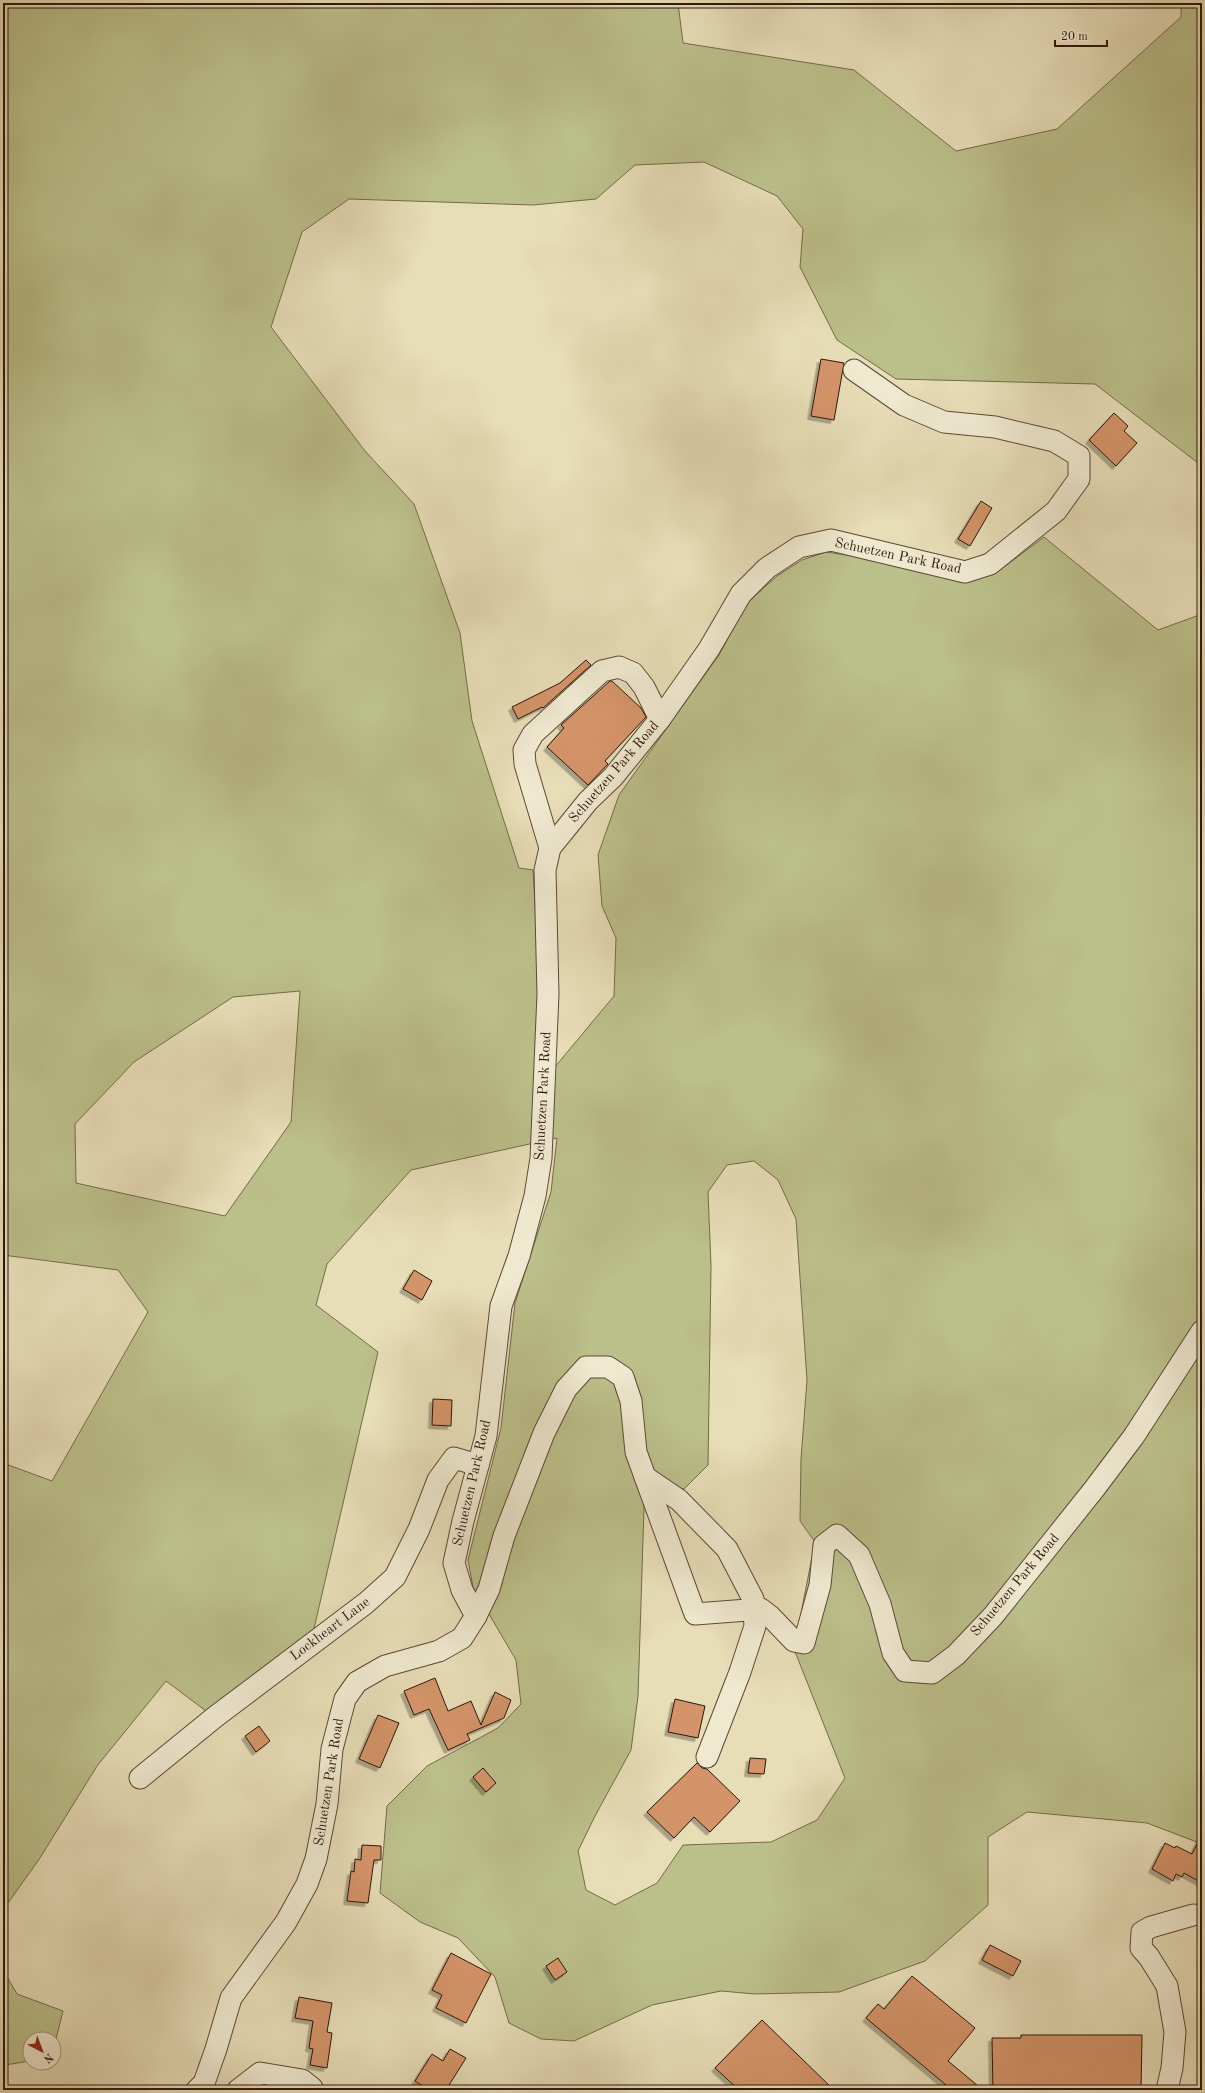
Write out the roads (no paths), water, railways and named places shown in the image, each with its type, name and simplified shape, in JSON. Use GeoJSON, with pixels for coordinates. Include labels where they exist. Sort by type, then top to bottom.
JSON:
{"type":"FeatureCollection","features":[{"type":"Feature","properties":{"kind":"street","name":"Schuetzen Park Road"},"geometry":{"type":"LineString","coordinates":[[476,1616],[462,1590],[454,1563],[486,1436],[501,1306],[521,1249],[536,1196],[541,1158],[548,994],[545,870],[550,848],[588,802],[613,777],[660,719],[709,649],[741,594],[767,568],[799,547],[831,540],[965,572],[990,564],[1036,528],[1056,511],[1080,479],[1079,456],[1054,441],[995,427],[944,422],[904,405],[854,370]]}},
{"type":"Feature","properties":{"kind":"street"},"geometry":{"type":"LineString","coordinates":[[550,848],[525,764],[524,750],[533,734],[602,671],[619,667],[633,673],[644,687],[660,719]]}},
{"type":"Feature","properties":{"kind":"street","name":"Schuetzen Park Road"},"geometry":{"type":"LineString","coordinates":[[196,2090],[204,2083],[231,1998],[286,1922],[307,1884],[316,1859],[328,1804],[332,1749],[345,1699],[357,1682],[385,1666],[439,1651],[462,1638],[476,1616],[489,1589],[504,1536],[531,1463],[566,1389],[586,1368],[608,1367],[623,1377],[631,1401],[636,1452],[694,1614],[754,1608],[761,1609],[770,1616],[794,1642],[804,1643],[820,1585],[824,1545],[837,1535],[859,1555],[880,1604],[893,1653],[905,1671],[932,1673],[956,1655],[994,1616],[1134,1436],[1202,1331]]}},
{"type":"Feature","properties":{"kind":"street","name":"Lockheart Lane"},"geometry":{"type":"LineString","coordinates":[[140,1778],[215,1717],[366,1603],[395,1577],[419,1529],[438,1480],[454,1458],[478,1465]]}},
{"type":"Feature","properties":{"kind":"street"},"geometry":{"type":"LineString","coordinates":[[645,1478],[679,1500],[727,1549],[753,1599],[755,1626],[740,1672],[707,1757]]}},
{"type":"Feature","properties":{"kind":"street"},"geometry":{"type":"LineString","coordinates":[[1167,2090],[1172,2068],[1175,2032],[1167,1986],[1149,1956],[1141,1948],[1142,1932],[1151,1927],[1192,1915]]}},
{"type":"Feature","properties":{"kind":"street"},"geometry":{"type":"LineString","coordinates":[[238,2090],[260,2073],[302,2080],[312,2088],[312,2090]]}}]}
